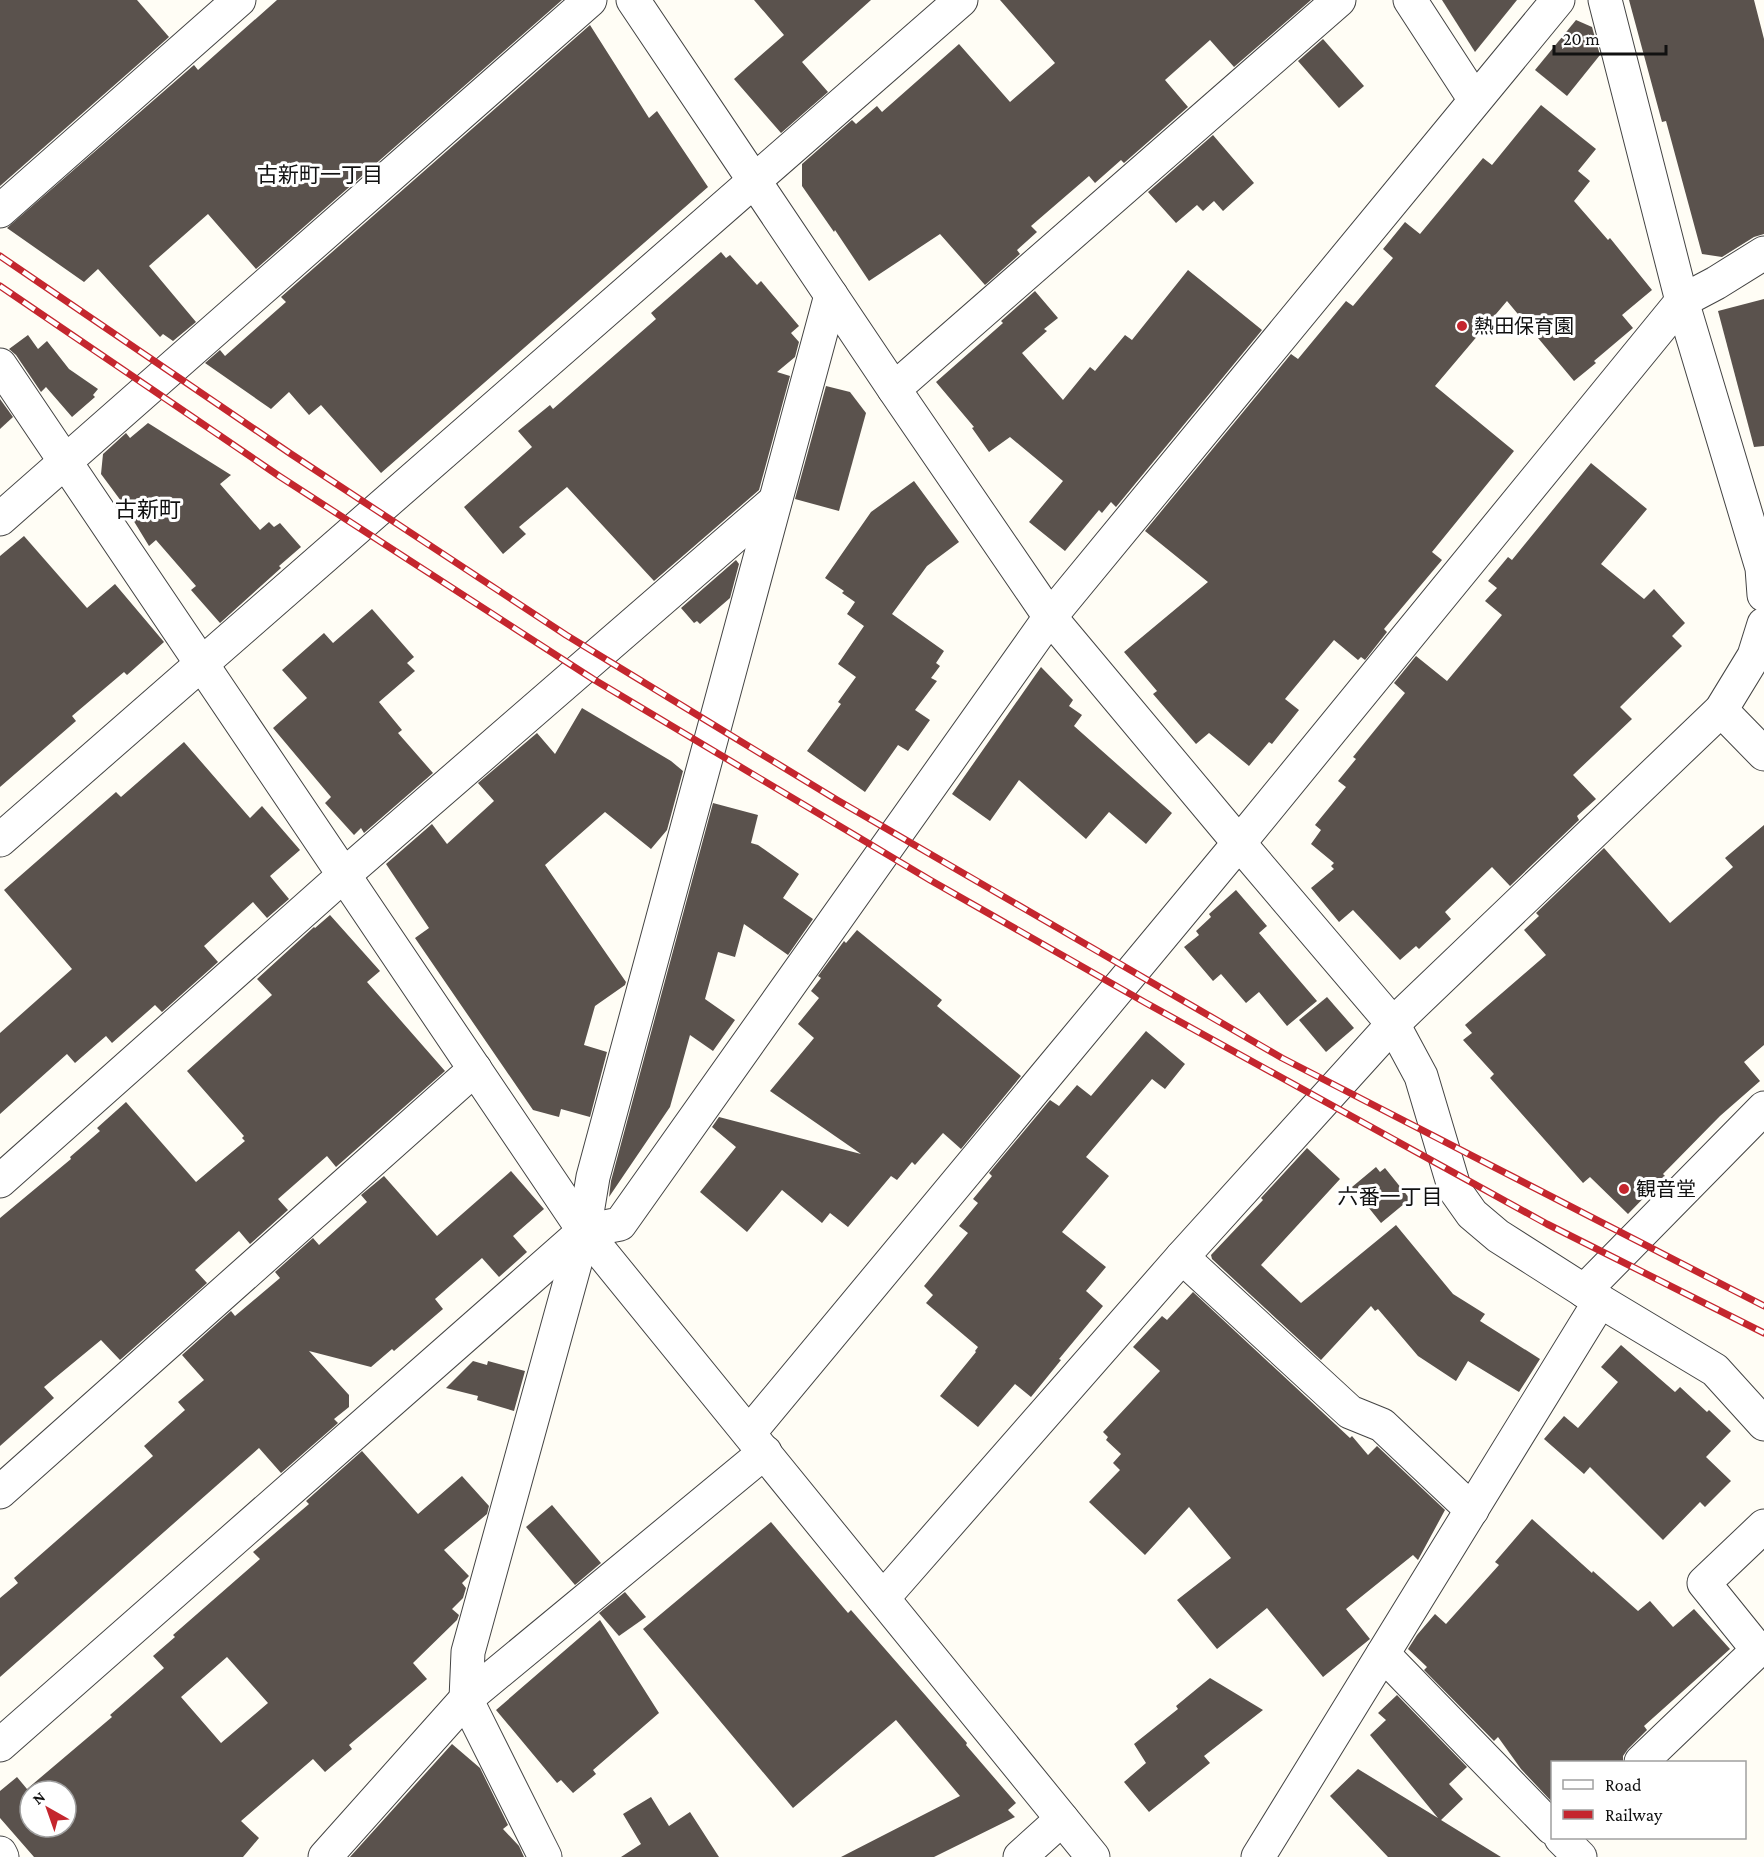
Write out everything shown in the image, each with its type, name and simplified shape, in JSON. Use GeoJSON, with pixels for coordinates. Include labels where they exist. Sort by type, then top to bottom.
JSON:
{"type":"FeatureCollection","features":[{"type":"Feature","properties":{"kind":"street"},"geometry":{"type":"LineString","coordinates":[[0,211],[239,0]]}},
{"type":"Feature","properties":{"kind":"street"},"geometry":{"type":"LineString","coordinates":[[0,519],[590,0]]}},
{"type":"Feature","properties":{"kind":"street"},"geometry":{"type":"LineString","coordinates":[[633,0],[1050,617],[1393,1024],[1421,1076],[1455,1190],[1472,1214],[1498,1236],[1715,1370],[1764,1424]]}},
{"type":"Feature","properties":{"kind":"street"},"geometry":{"type":"LineString","coordinates":[[0,840],[960,0]]}},
{"type":"Feature","properties":{"kind":"street"},"geometry":{"type":"LineString","coordinates":[[894,389],[1339,0]]}},
{"type":"Feature","properties":{"kind":"street"},"geometry":{"type":"LineString","coordinates":[[1410,0],[1475,100]]}},
{"type":"Feature","properties":{"kind":"street"},"geometry":{"type":"LineString","coordinates":[[0,1745],[584,1231],[620,1224],[1050,617],[1558,0]]}},
{"type":"Feature","properties":{"kind":"street"},"geometry":{"type":"LineString","coordinates":[[1605,0],[1682,301],[1762,568],[1764,595]]}},
{"type":"Feature","properties":{"kind":"street"},"geometry":{"type":"LineString","coordinates":[[325,1857],[466,1699],[757,1442],[1239,843],[1682,301],[1764,253]]}},
{"type":"Feature","properties":{"kind":"street"},"geometry":{"type":"LineString","coordinates":[[545,1857],[466,1699],[468,1652],[584,1231],[593,1177],[831,295]]}},
{"type":"Feature","properties":{"kind":"street"},"geometry":{"type":"LineString","coordinates":[[0,365],[584,1231],[1093,1857]]}},
{"type":"Feature","properties":{"kind":"street"},"geometry":{"type":"LineString","coordinates":[[0,1181],[344,875],[775,501]]}},
{"type":"Feature","properties":{"kind":"street"},"geometry":{"type":"LineString","coordinates":[[883,1598],[1182,1257],[1393,1024],[1721,710],[1754,656],[1764,624]]}},
{"type":"Feature","properties":{"kind":"street"},"geometry":{"type":"LineString","coordinates":[[1721,710],[1764,754]]}},
{"type":"Feature","properties":{"kind":"street"},"geometry":{"type":"LineString","coordinates":[[0,1492],[475,1069]]}},
{"type":"Feature","properties":{"kind":"street"},"geometry":{"type":"LineString","coordinates":[[1258,1857],[1472,1510],[1592,1296],[1764,1108]]}},
{"type":"Feature","properties":{"kind":"street"},"geometry":{"type":"LineString","coordinates":[[1182,1257],[1350,1412],[1382,1425],[1472,1510]]}},
{"type":"Feature","properties":{"kind":"street"},"geometry":{"type":"LineString","coordinates":[[1642,1761],[1758,1650],[1704,1582],[1764,1526]]}},
{"type":"Feature","properties":{"kind":"street"},"geometry":{"type":"LineString","coordinates":[[1383,1654],[1551,1827]]}},
{"type":"Feature","properties":{"kind":"street"},"geometry":{"type":"LineString","coordinates":[[1020,1857],[1062,1819]]}},
{"type":"Feature","properties":{"kind":"street"},"geometry":{"type":"LineString","coordinates":[[1563,1839],[1580,1857]]}},
{"type":"Feature","properties":{"kind":"building"},"geometry":{"type":"Polygon","coordinates":[[[0,0],[137,0],[169,37],[0,186],[0,0]]]}},
{"type":"Feature","properties":{"kind":"building"},"geometry":{"type":"Polygon","coordinates":[[[277,0],[562,0],[256,269],[208,214],[149,266],[196,322],[173,341],[163,334],[160,337],[98,269],[84,282],[7,228],[194,65],[198,70],[277,0]]]}},
{"type":"Feature","properties":{"kind":"building"},"geometry":{"type":"Polygon","coordinates":[[[754,0],[871,0],[802,62],[828,92],[781,133],[734,79],[784,35],[754,0]]]}},
{"type":"Feature","properties":{"kind":"building"},"geometry":{"type":"Polygon","coordinates":[[[1000,0],[1311,0],[1234,67],[1210,40],[1165,80],[1188,107],[1124,163],[1121,160],[1095,183],[1089,176],[1031,226],[1037,232],[1017,250],[1020,254],[985,285],[940,234],[869,281],[802,186],[802,164],[852,120],[856,124],[877,106],[882,112],[959,44],[1010,102],[1055,63],[1000,0]]]}},
{"type":"Feature","properties":{"kind":"building"},"geometry":{"type":"Polygon","coordinates":[[[1442,0],[1517,0],[1475,52],[1442,0]]]}},
{"type":"Feature","properties":{"kind":"building"},"geometry":{"type":"Polygon","coordinates":[[[1629,0],[1754,0],[1764,39],[1764,234],[1754,237],[1722,257],[1702,254],[1666,121],[1662,122],[1629,0]]]}},
{"type":"Feature","properties":{"kind":"building"},"geometry":{"type":"Polygon","coordinates":[[[1576,20],[1592,27],[1600,55],[1567,96],[1535,70],[1576,20]]]}},
{"type":"Feature","properties":{"kind":"building"},"geometry":{"type":"Polygon","coordinates":[[[590,25],[649,118],[657,111],[708,187],[381,473],[321,405],[309,415],[289,392],[271,409],[205,363],[220,350],[225,356],[286,302],[281,297],[590,25]]]}},
{"type":"Feature","properties":{"kind":"building"},"geometry":{"type":"Polygon","coordinates":[[[1323,39],[1364,86],[1339,108],[1298,61],[1323,39]]]}},
{"type":"Feature","properties":{"kind":"building"},"geometry":{"type":"Polygon","coordinates":[[[1541,105],[1596,149],[1578,171],[1590,181],[1574,201],[1608,240],[1610,238],[1652,290],[1622,315],[1633,328],[1574,381],[1507,301],[1435,386],[1514,451],[1432,552],[1442,560],[1384,629],[1387,632],[1365,660],[1361,657],[1358,660],[1334,640],[1285,699],[1299,710],[1272,744],[1269,742],[1249,766],[1209,733],[1196,744],[1153,694],[1157,691],[1124,652],[1208,582],[1145,531],[1291,354],[1298,359],[1346,301],[1353,306],[1393,258],[1383,249],[1405,222],[1420,234],[1483,158],[1492,165],[1541,105]]]}},
{"type":"Feature","properties":{"kind":"building"},"geometry":{"type":"Polygon","coordinates":[[[1213,135],[1254,183],[1223,211],[1214,201],[1203,211],[1197,205],[1176,223],[1148,192],[1213,135]]]}},
{"type":"Feature","properties":{"kind":"building"},"geometry":{"type":"Polygon","coordinates":[[[721,252],[726,258],[730,255],[757,285],[761,281],[799,326],[791,333],[799,342],[795,357],[777,372],[790,376],[759,490],[654,581],[567,487],[519,527],[526,534],[503,554],[464,507],[532,447],[518,431],[550,405],[553,409],[656,319],[651,313],[721,252]]]}},
{"type":"Feature","properties":{"kind":"building"},"geometry":{"type":"Polygon","coordinates":[[[1188,270],[1262,330],[1116,507],[1111,502],[1102,513],[1099,510],[1065,551],[1029,522],[1063,481],[1010,437],[989,452],[972,428],[974,427],[936,382],[1003,323],[1001,321],[1035,291],[1058,318],[1044,329],[1047,331],[1022,353],[1063,400],[1090,367],[1095,371],[1125,335],[1132,340],[1188,270]]]}},
{"type":"Feature","properties":{"kind":"building"},"geometry":{"type":"Polygon","coordinates":[[[1764,299],[1764,446],[1754,447],[1718,311],[1764,299]]]}},
{"type":"Feature","properties":{"kind":"building"},"geometry":{"type":"Polygon","coordinates":[[[28,335],[38,349],[47,341],[69,369],[98,389],[93,395],[95,397],[72,417],[46,387],[41,392],[16,355],[9,349],[28,335]]]}},
{"type":"Feature","properties":{"kind":"building"},"geometry":{"type":"Polygon","coordinates":[[[826,386],[850,392],[866,413],[839,511],[795,499],[826,386]]]}},
{"type":"Feature","properties":{"kind":"building"},"geometry":{"type":"Polygon","coordinates":[[[0,399],[13,417],[0,429],[0,399]]]}},
{"type":"Feature","properties":{"kind":"building"},"geometry":{"type":"Polygon","coordinates":[[[148,423],[231,475],[220,484],[260,530],[269,522],[274,527],[280,523],[301,547],[220,623],[191,590],[196,586],[156,540],[149,546],[124,505],[101,474],[103,454],[126,433],[130,438],[148,423]]]}},
{"type":"Feature","properties":{"kind":"building"},"geometry":{"type":"Polygon","coordinates":[[[1591,463],[1647,509],[1601,564],[1644,599],[1654,589],[1685,623],[1672,636],[1682,646],[1620,707],[1632,719],[1573,775],[1596,799],[1577,816],[1579,820],[1510,886],[1492,867],[1445,912],[1451,919],[1419,949],[1416,946],[1400,960],[1353,910],[1339,922],[1311,888],[1334,869],[1331,866],[1334,863],[1311,844],[1321,830],[1315,825],[1346,787],[1338,781],[1356,759],[1353,757],[1405,693],[1394,683],[1416,656],[1447,681],[1502,615],[1485,601],[1497,588],[1488,581],[1508,557],[1512,560],[1591,463]]]}},
{"type":"Feature","properties":{"kind":"building"},"geometry":{"type":"Polygon","coordinates":[[[914,481],[959,542],[927,566],[892,614],[944,651],[936,663],[940,666],[931,678],[937,681],[915,710],[930,720],[908,751],[898,745],[865,792],[807,751],[841,704],[838,702],[856,677],[838,664],[864,626],[847,614],[855,602],[825,578],[871,512],[914,481]]]}},
{"type":"Feature","properties":{"kind":"building"},"geometry":{"type":"Polygon","coordinates":[[[24,536],[87,608],[115,584],[164,642],[127,675],[124,672],[72,716],[76,721],[0,787],[0,556],[24,536]]]}},
{"type":"Feature","properties":{"kind":"building"},"geometry":{"type":"Polygon","coordinates":[[[736,560],[739,564],[730,598],[700,624],[697,621],[694,623],[681,608],[736,560]]]}},
{"type":"Feature","properties":{"kind":"building"},"geometry":{"type":"Polygon","coordinates":[[[372,609],[414,657],[407,663],[415,671],[379,702],[402,730],[398,733],[433,773],[364,833],[361,828],[354,835],[325,803],[331,797],[273,728],[307,698],[282,670],[324,633],[333,643],[372,609]]]}},
{"type":"Feature","properties":{"kind":"building"},"geometry":{"type":"Polygon","coordinates":[[[1041,667],[1073,700],[1069,706],[1082,715],[1074,726],[1172,813],[1146,844],[1109,812],[1086,839],[1019,780],[990,821],[952,794],[1041,667]]]}},
{"type":"Feature","properties":{"kind":"building"},"geometry":{"type":"Polygon","coordinates":[[[582,708],[671,761],[683,771],[667,830],[651,849],[605,812],[545,865],[626,982],[595,1006],[584,1045],[607,1052],[590,1117],[561,1109],[559,1117],[533,1110],[415,938],[429,928],[386,864],[432,824],[447,844],[494,801],[478,783],[537,733],[555,754],[582,708]]]}},
{"type":"Feature","properties":{"kind":"building"},"geometry":{"type":"Polygon","coordinates":[[[184,742],[250,818],[262,806],[300,850],[270,876],[289,899],[267,918],[253,902],[204,946],[218,962],[162,1012],[155,1005],[112,1043],[106,1036],[75,1063],[67,1054],[0,1114],[0,1033],[72,969],[4,890],[116,792],[121,797],[184,742]]]}},
{"type":"Feature","properties":{"kind":"building"},"geometry":{"type":"Polygon","coordinates":[[[713,803],[758,815],[751,843],[758,845],[799,874],[783,898],[813,919],[788,955],[744,924],[735,957],[718,952],[705,999],[735,1020],[713,1051],[690,1035],[670,1107],[609,1197],[611,1181],[713,803]]]}},
{"type":"Feature","properties":{"kind":"building"},"geometry":{"type":"Polygon","coordinates":[[[1764,825],[1764,1045],[1744,1062],[1760,1081],[1720,1116],[1663,1174],[1665,1176],[1628,1214],[1590,1177],[1583,1183],[1490,1078],[1494,1074],[1463,1040],[1472,1033],[1465,1025],[1546,955],[1524,930],[1539,916],[1536,913],[1604,848],[1670,923],[1733,867],[1725,858],[1764,825]]]}},
{"type":"Feature","properties":{"kind":"building"},"geometry":{"type":"Polygon","coordinates":[[[1236,890],[1267,926],[1259,933],[1317,1001],[1287,1026],[1259,992],[1246,1003],[1221,974],[1213,981],[1184,947],[1199,935],[1196,931],[1211,917],[1209,914],[1236,890]]]}},
{"type":"Feature","properties":{"kind":"building"},"geometry":{"type":"Polygon","coordinates":[[[330,915],[380,971],[367,982],[445,1071],[336,1167],[327,1156],[278,1199],[288,1210],[250,1244],[239,1231],[195,1270],[207,1283],[120,1360],[101,1340],[44,1387],[54,1398],[0,1446],[0,1218],[71,1159],[70,1157],[100,1131],[97,1128],[126,1102],[196,1182],[245,1141],[242,1138],[244,1136],[187,1071],[272,995],[257,979],[330,915]]]}},
{"type":"Feature","properties":{"kind":"building"},"geometry":{"type":"Polygon","coordinates":[[[857,930],[942,1000],[937,1006],[1021,1076],[961,1149],[943,1133],[915,1165],[912,1162],[897,1180],[891,1176],[848,1227],[830,1213],[822,1223],[782,1190],[747,1232],[700,1192],[736,1147],[712,1127],[719,1117],[861,1154],[770,1091],[814,1038],[798,1024],[819,998],[811,991],[821,978],[818,976],[844,941],[846,943],[857,930]]]}},
{"type":"Feature","properties":{"kind":"building"},"geometry":{"type":"Polygon","coordinates":[[[1327,997],[1354,1028],[1326,1052],[1299,1020],[1327,997]]]}},
{"type":"Feature","properties":{"kind":"building"},"geometry":{"type":"Polygon","coordinates":[[[1146,1031],[1185,1064],[1165,1089],[1152,1079],[1086,1157],[1109,1176],[1062,1232],[1106,1267],[1086,1291],[1103,1306],[1031,1397],[1015,1384],[978,1427],[940,1396],[978,1347],[926,1303],[933,1295],[924,1286],[968,1233],[959,1226],[978,1203],[973,1199],[992,1176],[989,1173],[1050,1100],[1059,1106],[1077,1085],[1091,1096],[1146,1031]]]}},
{"type":"Feature","properties":{"kind":"building"},"geometry":{"type":"Polygon","coordinates":[[[1307,1148],[1340,1179],[1261,1265],[1301,1303],[1396,1225],[1453,1294],[1485,1314],[1480,1321],[1540,1359],[1519,1392],[1468,1361],[1456,1381],[1418,1356],[1378,1309],[1375,1311],[1371,1306],[1321,1360],[1212,1259],[1211,1255],[1263,1200],[1261,1198],[1307,1148]]]}},
{"type":"Feature","properties":{"kind":"building"},"geometry":{"type":"Polygon","coordinates":[[[1376,1167],[1380,1172],[1385,1168],[1410,1199],[1381,1223],[1352,1187],[1376,1167]]]}},
{"type":"Feature","properties":{"kind":"building"},"geometry":{"type":"Polygon","coordinates":[[[511,1171],[544,1209],[513,1236],[527,1252],[499,1277],[482,1258],[435,1299],[443,1309],[394,1351],[392,1349],[371,1367],[309,1351],[349,1395],[349,1407],[334,1419],[338,1423],[281,1473],[259,1448],[0,1677],[0,1598],[18,1583],[14,1578],[153,1456],[144,1446],[185,1410],[178,1402],[204,1380],[182,1355],[231,1311],[235,1316],[280,1278],[275,1272],[313,1238],[319,1245],[367,1202],[361,1195],[384,1176],[437,1236],[511,1171]]]}},
{"type":"Feature","properties":{"kind":"building"},"geometry":{"type":"Polygon","coordinates":[[[1193,1292],[1350,1438],[1352,1436],[1368,1455],[1377,1446],[1445,1510],[1418,1560],[1413,1555],[1346,1609],[1370,1639],[1323,1677],[1267,1608],[1217,1649],[1177,1600],[1231,1558],[1189,1507],[1145,1555],[1089,1502],[1120,1470],[1113,1463],[1121,1454],[1106,1440],[1108,1437],[1103,1432],[1160,1371],[1133,1347],[1162,1316],[1167,1320],[1193,1292]]]}},
{"type":"Feature","properties":{"kind":"building"},"geometry":{"type":"Polygon","coordinates":[[[1621,1345],[1675,1392],[1680,1387],[1731,1431],[1706,1457],[1731,1481],[1705,1507],[1700,1502],[1663,1540],[1590,1467],[1584,1474],[1544,1439],[1564,1416],[1578,1428],[1618,1382],[1601,1367],[1621,1345]]]}},
{"type":"Feature","properties":{"kind":"building"},"geometry":{"type":"Polygon","coordinates":[[[473,1361],[487,1365],[488,1361],[525,1371],[514,1411],[477,1400],[478,1396],[446,1388],[473,1361]]]}},
{"type":"Feature","properties":{"kind":"building"},"geometry":{"type":"Polygon","coordinates":[[[362,1451],[418,1514],[462,1476],[489,1506],[487,1514],[444,1550],[469,1576],[462,1583],[466,1588],[463,1598],[452,1609],[459,1615],[457,1620],[413,1663],[427,1679],[349,1745],[352,1749],[325,1772],[313,1759],[241,1821],[259,1838],[243,1857],[34,1857],[18,1839],[78,1839],[78,1779],[39,1779],[112,1717],[110,1715],[164,1668],[153,1656],[175,1637],[173,1635],[260,1559],[253,1552],[309,1504],[306,1501],[362,1451]],[[227,1657],[181,1697],[221,1743],[268,1703],[227,1657]]]}},
{"type":"Feature","properties":{"kind":"building"},"geometry":{"type":"Polygon","coordinates":[[[552,1505],[601,1563],[575,1585],[526,1527],[552,1505]]]}},
{"type":"Feature","properties":{"kind":"building"},"geometry":{"type":"Polygon","coordinates":[[[1532,1519],[1638,1611],[1650,1601],[1673,1627],[1694,1609],[1730,1649],[1644,1726],[1647,1730],[1628,1749],[1623,1756],[1623,1761],[1551,1761],[1551,1801],[1521,1769],[1498,1737],[1494,1741],[1424,1670],[1427,1667],[1408,1649],[1435,1614],[1446,1624],[1499,1565],[1495,1562],[1532,1519]]]}},
{"type":"Feature","properties":{"kind":"building"},"geometry":{"type":"Polygon","coordinates":[[[771,1522],[848,1613],[851,1610],[967,1743],[966,1745],[1016,1803],[1008,1810],[1015,1817],[934,1857],[841,1857],[960,1796],[896,1720],[793,1808],[643,1629],[771,1522]]]}},
{"type":"Feature","properties":{"kind":"building"},"geometry":{"type":"Polygon","coordinates":[[[625,1592],[646,1617],[619,1636],[599,1613],[625,1592]]]}},
{"type":"Feature","properties":{"kind":"building"},"geometry":{"type":"Polygon","coordinates":[[[600,1620],[659,1713],[593,1770],[596,1774],[573,1793],[561,1780],[557,1783],[496,1710],[600,1620]]]}},
{"type":"Feature","properties":{"kind":"building"},"geometry":{"type":"Polygon","coordinates":[[[1210,1678],[1263,1710],[1204,1756],[1210,1763],[1149,1812],[1124,1782],[1146,1763],[1134,1744],[1178,1709],[1176,1706],[1210,1678]]]}},
{"type":"Feature","properties":{"kind":"building"},"geometry":{"type":"Polygon","coordinates":[[[1397,1695],[1467,1767],[1449,1784],[1463,1799],[1441,1820],[1501,1857],[1388,1857],[1330,1796],[1358,1769],[1438,1818],[1370,1735],[1386,1720],[1378,1713],[1397,1695]]]}},
{"type":"Feature","properties":{"kind":"building"},"geometry":{"type":"Polygon","coordinates":[[[452,1744],[480,1768],[508,1825],[503,1829],[519,1846],[524,1857],[350,1857],[452,1744]]]}},
{"type":"Feature","properties":{"kind":"building"},"geometry":{"type":"Polygon","coordinates":[[[17,1777],[18,1839],[0,1818],[0,1791],[17,1777]]]}},
{"type":"Feature","properties":{"kind":"building"},"geometry":{"type":"Polygon","coordinates":[[[651,1797],[669,1826],[690,1812],[719,1857],[621,1857],[641,1844],[623,1814],[651,1797]]]}},
{"type":"Feature","properties":{"kind":"railway"},"geometry":{"type":"LineString","coordinates":[[0,256],[291,454],[566,635],[837,800],[1282,1058],[1764,1306]]}},
{"type":"Feature","properties":{"kind":"railway"},"geometry":{"type":"LineString","coordinates":[[0,286],[279,476],[593,679],[930,880],[1146,1003],[1547,1224],[1764,1333]]}},
{"type":"Feature","properties":{"kind":"place","name":"熱田保育園"},"geometry":{"type":"Point","coordinates":[1462,326]}},
{"type":"Feature","properties":{"kind":"place","name":"観音堂"},"geometry":{"type":"Point","coordinates":[1624,1189]}},
{"type":"Feature","properties":{"kind":"district","name":"古新町一丁目"},"geometry":{"type":"Point","coordinates":[320,175]}},
{"type":"Feature","properties":{"kind":"district","name":"古新町"},"geometry":{"type":"Point","coordinates":[148,509]}},
{"type":"Feature","properties":{"kind":"district","name":"六番一丁目"},"geometry":{"type":"Point","coordinates":[1390,1197]}}]}
